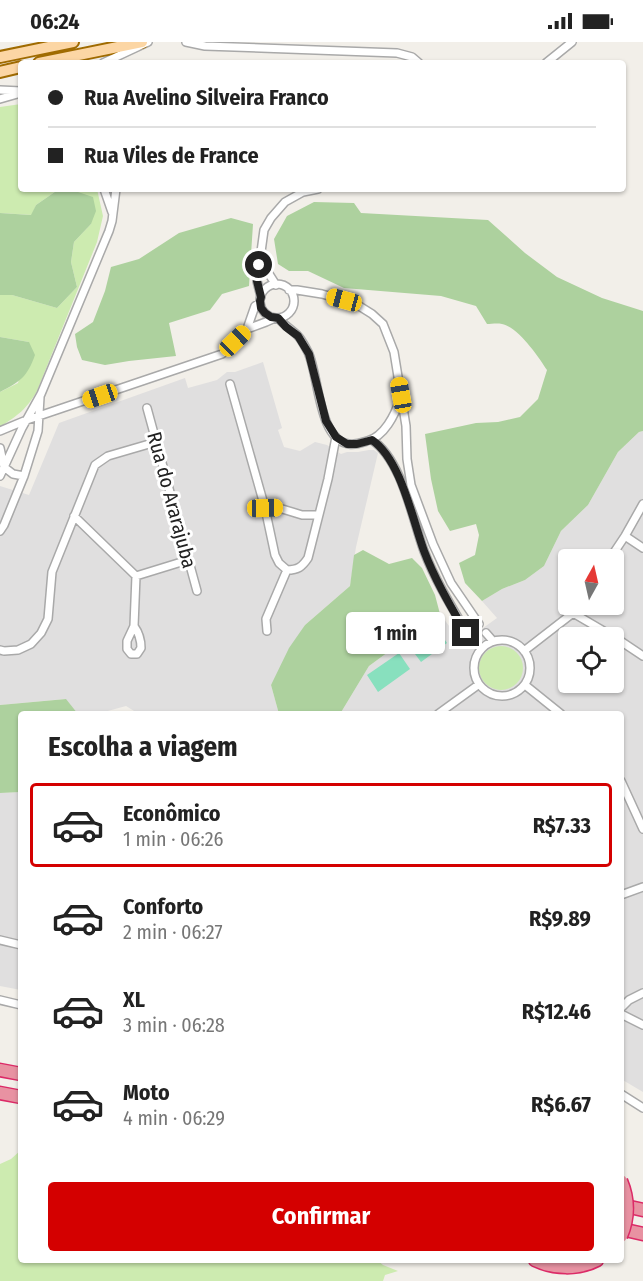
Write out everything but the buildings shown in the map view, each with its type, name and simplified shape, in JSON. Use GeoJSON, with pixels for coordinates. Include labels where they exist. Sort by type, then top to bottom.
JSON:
{"type":"FeatureCollection","features":[{"type":"Feature","properties":{"kind":"highway"},"geometry":{"type":"LineString","coordinates":[[0,1070],[18,1073]]}},
{"type":"Feature","properties":{"kind":"highway"},"geometry":{"type":"LineString","coordinates":[[0,1093],[18,1096]]}},
{"type":"Feature","properties":{"kind":"highway"},"geometry":{"type":"LineString","coordinates":[[624,1190],[628,1209],[624,1226]]}},
{"type":"Feature","properties":{"kind":"highway"},"geometry":{"type":"LineString","coordinates":[[624,1206],[643,1210]]}},
{"type":"Feature","properties":{"kind":"highway"},"geometry":{"type":"LineString","coordinates":[[624,1230],[643,1234]]}},
{"type":"Feature","properties":{"kind":"highway"},"geometry":{"type":"LineString","coordinates":[[542,1263],[577,1267],[588,1263]]}},
{"type":"Feature","properties":{"kind":"main road"},"geometry":{"type":"LineString","coordinates":[[0,57],[73,42]]}},
{"type":"Feature","properties":{"kind":"main road"},"geometry":{"type":"LineString","coordinates":[[54,60],[142,42]]}},
{"type":"Feature","properties":{"kind":"main road"},"geometry":{"type":"LineString","coordinates":[[0,72],[18,68]]}},
{"type":"Feature","properties":{"kind":"street"},"geometry":{"type":"LineString","coordinates":[[109,60],[148,42]]}},
{"type":"Feature","properties":{"kind":"street"},"geometry":{"type":"LineString","coordinates":[[186,42],[205,46],[397,53],[416,60]]}},
{"type":"Feature","properties":{"kind":"street"},"geometry":{"type":"LineString","coordinates":[[550,60],[572,42]]}},
{"type":"Feature","properties":{"kind":"street"},"geometry":{"type":"LineString","coordinates":[[0,90],[18,92]]}},
{"type":"Feature","properties":{"kind":"street"},"geometry":{"type":"LineString","coordinates":[[0,99],[18,93]]}},
{"type":"Feature","properties":{"kind":"street"},"geometry":{"type":"LineString","coordinates":[[105,192],[112,212]]}},
{"type":"Feature","properties":{"kind":"street"},"geometry":{"type":"LineString","coordinates":[[0,476],[41,394],[109,231],[115,192]]}},
{"type":"Feature","properties":{"kind":"street"},"geometry":{"type":"LineString","coordinates":[[303,192],[285,202],[264,230],[257,281],[261,308],[298,336],[309,354],[326,421],[336,437],[347,444],[372,440],[389,424],[397,410],[401,395]]}},
{"type":"Feature","properties":{"kind":"street"},"geometry":{"type":"LineString","coordinates":[[261,248],[269,274],[276,285]]}},
{"type":"Feature","properties":{"kind":"street"},"geometry":{"type":"LineString","coordinates":[[0,431],[26,420],[222,354],[248,329],[290,312],[293,299],[286,287],[276,285],[266,288],[261,300],[255,306],[248,329]]}},
{"type":"Feature","properties":{"kind":"street"},"geometry":{"type":"LineString","coordinates":[[289,290],[356,304],[383,324],[394,352],[406,426],[411,485],[433,544],[451,583],[479,624]]}},
{"type":"Feature","properties":{"kind":"street"},"geometry":{"type":"LineString","coordinates":[[230,384],[265,508],[275,555],[279,563],[288,570],[297,570],[308,558],[328,480],[336,437]]}},
{"type":"Feature","properties":{"kind":"street"},"geometry":{"type":"LineString","coordinates":[[0,531],[24,476],[38,431],[41,394]]}},
{"type":"Feature","properties":{"kind":"street","name":"Rua do Ararajuba"},"geometry":{"type":"LineString","coordinates":[[147,408],[196,591]]}},
{"type":"Feature","properties":{"kind":"street"},"geometry":{"type":"LineString","coordinates":[[372,440],[387,453],[395,467],[424,552],[444,596],[466,633]]}},
{"type":"Feature","properties":{"kind":"street"},"geometry":{"type":"LineString","coordinates":[[0,650],[11,651],[25,647],[41,633],[48,619],[52,572],[95,465],[108,456],[156,442]]}},
{"type":"Feature","properties":{"kind":"street"},"geometry":{"type":"LineString","coordinates":[[0,448],[4,467],[13,474],[24,476]]}},
{"type":"Feature","properties":{"kind":"street"},"geometry":{"type":"LineString","coordinates":[[616,549],[643,504]]}},
{"type":"Feature","properties":{"kind":"street"},"geometry":{"type":"LineString","coordinates":[[265,508],[279,508],[302,515],[318,515]]}},
{"type":"Feature","properties":{"kind":"street"},"geometry":{"type":"LineString","coordinates":[[0,510],[9,512]]}},
{"type":"Feature","properties":{"kind":"street"},"geometry":{"type":"LineString","coordinates":[[74,516],[136,576],[134,626]]}},
{"type":"Feature","properties":{"kind":"street"},"geometry":{"type":"LineString","coordinates":[[625,536],[643,548]]}},
{"type":"Feature","properties":{"kind":"street"},"geometry":{"type":"LineString","coordinates":[[136,576],[188,560]]}},
{"type":"Feature","properties":{"kind":"street"},"geometry":{"type":"LineString","coordinates":[[267,631],[267,619],[288,570]]}},
{"type":"Feature","properties":{"kind":"street"},"geometry":{"type":"LineString","coordinates":[[524,651],[570,615]]}},
{"type":"Feature","properties":{"kind":"street"},"geometry":{"type":"LineString","coordinates":[[576,615],[643,656]]}},
{"type":"Feature","properties":{"kind":"street"},"geometry":{"type":"LineString","coordinates":[[486,633],[493,642]]}},
{"type":"Feature","properties":{"kind":"street"},"geometry":{"type":"LineString","coordinates":[[501,640],[510,641],[524,651],[530,668],[529,677],[525,685],[514,694],[501,697],[488,694],[478,685],[473,665],[478,652],[493,642],[501,640]]}},
{"type":"Feature","properties":{"kind":"street"},"geometry":{"type":"LineString","coordinates":[[473,643],[478,652]]}},
{"type":"Feature","properties":{"kind":"street"},"geometry":{"type":"LineString","coordinates":[[442,711],[478,685]]}},
{"type":"Feature","properties":{"kind":"street"},"geometry":{"type":"LineString","coordinates":[[525,685],[557,711]]}},
{"type":"Feature","properties":{"kind":"street"},"geometry":{"type":"LineString","coordinates":[[624,788],[643,829]]}},
{"type":"Feature","properties":{"kind":"street"},"geometry":{"type":"LineString","coordinates":[[624,894],[643,887]]}},
{"type":"Feature","properties":{"kind":"street"},"geometry":{"type":"LineString","coordinates":[[0,940],[18,944]]}},
{"type":"Feature","properties":{"kind":"street"},"geometry":{"type":"LineString","coordinates":[[624,1005],[643,993]]}},
{"type":"Feature","properties":{"kind":"street"},"geometry":{"type":"LineString","coordinates":[[0,1000],[18,1004]]}},
{"type":"Feature","properties":{"kind":"street"},"geometry":{"type":"LineString","coordinates":[[624,1016],[643,1025]]}},
{"type":"Feature","properties":{"kind":"street"},"geometry":{"type":"LineString","coordinates":[[624,1096],[643,1108]]}},
{"type":"Feature","properties":{"kind":"shaded area"},"geometry":{"type":"Polygon","coordinates":[[[263,362],[282,428],[278,430],[284,447],[300,451],[315,442],[327,445],[341,454],[369,450],[378,453],[356,547],[350,586],[305,625],[271,685],[278,711],[134,711],[126,706],[108,711],[75,711],[65,699],[0,705],[0,486],[29,495],[59,423],[185,378],[188,388],[217,380],[227,372],[235,372],[263,362]]]}},
{"type":"Feature","properties":{"kind":"shaded area"},"geometry":{"type":"Polygon","coordinates":[[[643,431],[643,1092],[624,1081],[624,711],[342,711],[369,666],[440,614],[462,643],[497,618],[482,601],[502,589],[525,580],[544,566],[561,531],[588,505],[618,452],[639,432],[643,431]]]}},
{"type":"Feature","properties":{"kind":"shaded area"},"geometry":{"type":"Polygon","coordinates":[[[18,792],[18,989],[0,986],[0,793],[18,792]]]}},
{"type":"Feature","properties":{"kind":"green space"},"geometry":{"type":"Polygon","coordinates":[[[18,104],[18,192],[55,192],[36,205],[32,215],[0,213],[0,107],[18,104]]]}},
{"type":"Feature","properties":{"kind":"green space"},"geometry":{"type":"Polygon","coordinates":[[[55,192],[78,192],[93,197],[96,211],[91,224],[74,242],[71,262],[77,287],[57,308],[12,295],[0,295],[0,213],[31,215],[36,205],[55,192]]]}},
{"type":"Feature","properties":{"kind":"green space"},"geometry":{"type":"Polygon","coordinates":[[[75,192],[98,192],[103,216],[97,242],[37,391],[21,412],[0,427],[0,392],[18,383],[29,342],[0,337],[0,295],[12,295],[57,308],[77,287],[71,262],[74,242],[91,224],[75,192]]]}},
{"type":"Feature","properties":{"kind":"green space"},"geometry":{"type":"Polygon","coordinates":[[[314,202],[354,203],[361,213],[488,220],[525,253],[557,277],[602,298],[643,311],[643,431],[639,432],[618,452],[588,505],[561,531],[544,566],[525,580],[502,589],[482,601],[465,583],[459,563],[475,555],[479,535],[476,524],[450,531],[438,511],[425,434],[476,423],[498,422],[520,417],[538,399],[547,370],[515,330],[502,324],[487,324],[476,306],[441,296],[344,288],[308,271],[289,271],[278,264],[274,239],[287,216],[314,202]]]}},
{"type":"Feature","properties":{"kind":"green space"},"geometry":{"type":"Polygon","coordinates":[[[231,218],[253,224],[249,286],[222,294],[210,310],[169,323],[176,356],[105,365],[82,360],[75,334],[93,322],[111,267],[139,259],[179,233],[231,218]]]}},
{"type":"Feature","properties":{"kind":"green space"},"geometry":{"type":"Polygon","coordinates":[[[0,337],[29,342],[35,355],[22,378],[0,392],[0,337]]]}},
{"type":"Feature","properties":{"kind":"green space"},"geometry":{"type":"Polygon","coordinates":[[[363,550],[389,564],[412,558],[422,568],[435,595],[440,614],[369,666],[342,711],[278,711],[271,685],[289,648],[305,625],[350,586],[354,555],[363,550]]]}},
{"type":"Feature","properties":{"kind":"green space"},"geometry":{"type":"Polygon","coordinates":[[[436,627],[447,643],[421,662],[409,646],[436,627]]]}},
{"type":"Feature","properties":{"kind":"green space"},"geometry":{"type":"Polygon","coordinates":[[[501,646],[516,653],[523,668],[516,683],[501,690],[486,683],[479,668],[486,653],[501,646]]]}},
{"type":"Feature","properties":{"kind":"green space"},"geometry":{"type":"Polygon","coordinates":[[[399,653],[410,669],[378,692],[367,675],[399,653]]]}},
{"type":"Feature","properties":{"kind":"green space"},"geometry":{"type":"Polygon","coordinates":[[[66,699],[76,711],[18,711],[18,792],[0,793],[0,705],[66,699]]]}},
{"type":"Feature","properties":{"kind":"green space"},"geometry":{"type":"Polygon","coordinates":[[[18,1153],[18,1263],[381,1263],[398,1271],[385,1275],[383,1281],[0,1281],[0,1164],[18,1153]]]}},
{"type":"Feature","properties":{"kind":"tunnel"},"geometry":{"type":"LineString","coordinates":[[467,633],[473,643]]}},
{"type":"Feature","properties":{"kind":"route"},"geometry":{"type":"LineString","coordinates":[[259,265],[257,281],[261,308],[271,317],[278,318],[298,336],[309,354],[326,421],[336,437],[347,444],[372,440],[387,453],[395,467],[424,552],[444,596],[466,633]]}}]}
